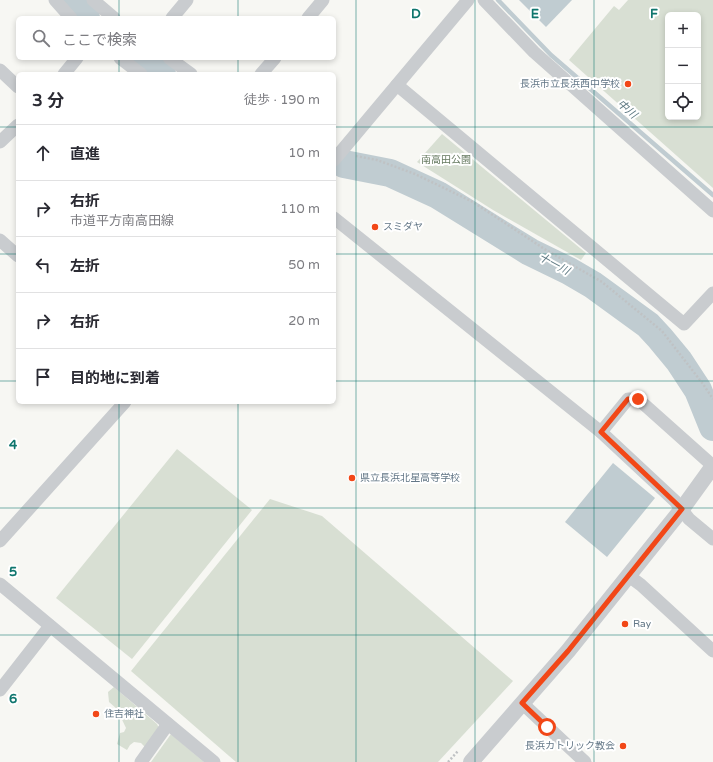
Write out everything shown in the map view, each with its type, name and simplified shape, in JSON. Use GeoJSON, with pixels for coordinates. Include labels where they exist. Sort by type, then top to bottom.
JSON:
{"type":"FeatureCollection","features":[{"type":"Feature","properties":{"kind":"street"},"geometry":{"type":"LineString","coordinates":[[55,0],[69,16]]}},
{"type":"Feature","properties":{"kind":"street"},"geometry":{"type":"LineString","coordinates":[[93,0],[112,16]]}},
{"type":"Feature","properties":{"kind":"street"},"geometry":{"type":"LineString","coordinates":[[174,16],[187,0]]}},
{"type":"Feature","properties":{"kind":"street"},"geometry":{"type":"LineString","coordinates":[[310,16],[323,0]]}},
{"type":"Feature","properties":{"kind":"street"},"geometry":{"type":"LineString","coordinates":[[336,157],[468,0]]}},
{"type":"Feature","properties":{"kind":"street"},"geometry":{"type":"LineString","coordinates":[[484,0],[534,52],[713,211]]}},
{"type":"Feature","properties":{"kind":"street"},"geometry":{"type":"LineString","coordinates":[[66,72],[75,60]]}},
{"type":"Feature","properties":{"kind":"street"},"geometry":{"type":"LineString","coordinates":[[123,60],[138,72]]}},
{"type":"Feature","properties":{"kind":"street"},"geometry":{"type":"LineString","coordinates":[[172,60],[188,72]]}},
{"type":"Feature","properties":{"kind":"street"},"geometry":{"type":"LineString","coordinates":[[263,72],[273,60]]}},
{"type":"Feature","properties":{"kind":"street"},"geometry":{"type":"LineString","coordinates":[[0,70],[16,85]]}},
{"type":"Feature","properties":{"kind":"street"},"geometry":{"type":"LineString","coordinates":[[397,85],[684,324],[713,293]]}},
{"type":"Feature","properties":{"kind":"street"},"geometry":{"type":"LineString","coordinates":[[0,142],[16,127]]}},
{"type":"Feature","properties":{"kind":"street"},"geometry":{"type":"LineString","coordinates":[[336,220],[601,432],[682,509],[689,519],[713,539]]}},
{"type":"Feature","properties":{"kind":"street"},"geometry":{"type":"LineString","coordinates":[[0,240],[16,254]]}},
{"type":"Feature","properties":{"kind":"street"},"geometry":{"type":"LineString","coordinates":[[470,762],[568,651],[682,509],[713,466],[638,399],[628,399],[601,432]]}},
{"type":"Feature","properties":{"kind":"street"},"geometry":{"type":"LineString","coordinates":[[0,541],[123,404]]}},
{"type":"Feature","properties":{"kind":"street"},"geometry":{"type":"LineString","coordinates":[[629,576],[641,585],[713,652]]}},
{"type":"Feature","properties":{"kind":"street"},"geometry":{"type":"LineString","coordinates":[[0,584],[214,762]]}},
{"type":"Feature","properties":{"kind":"street"},"geometry":{"type":"LineString","coordinates":[[0,690],[50,626]]}},
{"type":"Feature","properties":{"kind":"street"},"geometry":{"type":"LineString","coordinates":[[522,703],[585,762]]}},
{"type":"Feature","properties":{"kind":"street"},"geometry":{"type":"LineString","coordinates":[[141,762],[168,724]]}},
{"type":"Feature","properties":{"kind":"path"},"geometry":{"type":"LineString","coordinates":[[336,157],[377,160],[415,174],[473,202],[546,250],[602,282],[662,331],[703,384],[713,400]]}},
{"type":"Feature","properties":{"kind":"green space","name":"長浜市立長浜西中学校"},"geometry":{"type":"Polygon","coordinates":[[[628,0],[713,0],[713,188],[569,60],[614,6],[619,10],[628,0]]]}},
{"type":"Feature","properties":{"kind":"green space","name":"南高田公園"},"geometry":{"type":"Polygon","coordinates":[[[442,134],[586,253],[581,260],[493,210],[417,162],[442,134]]]}},
{"type":"Feature","properties":{"kind":"green space"},"geometry":{"type":"Polygon","coordinates":[[[177,449],[252,510],[132,659],[56,598],[177,449]]]}},
{"type":"Feature","properties":{"kind":"green space"},"geometry":{"type":"Polygon","coordinates":[[[270,499],[322,516],[513,681],[438,762],[236,762],[131,671],[270,499]]]}},
{"type":"Feature","properties":{"kind":"green space"},"geometry":{"type":"Polygon","coordinates":[[[114,687],[157,724],[160,730],[146,748],[141,743],[134,742],[127,750],[117,744],[120,733],[124,732],[126,728],[117,709],[109,702],[108,692],[114,687]]]}},
{"type":"Feature","properties":{"kind":"green space"},"geometry":{"type":"Polygon","coordinates":[[[171,734],[204,762],[151,762],[171,734]]]}},
{"type":"Feature","properties":{"kind":"shaded area"},"geometry":{"type":"Polygon","coordinates":[[[519,0],[572,0],[546,27],[519,0]]]}},
{"type":"Feature","properties":{"kind":"shaded area"},"geometry":{"type":"Polygon","coordinates":[[[613,463],[655,498],[607,557],[565,522],[613,463]]]}},
{"type":"Feature","properties":{"kind":"waterway","name":"十一川"},"geometry":{"type":"LineString","coordinates":[[68,0],[84,16]]}},
{"type":"Feature","properties":{"kind":"waterway","name":"中川"},"geometry":{"type":"LineString","coordinates":[[498,0],[551,55],[713,195]]}},
{"type":"Feature","properties":{"kind":"waterway","name":"十一川"},"geometry":{"type":"LineString","coordinates":[[143,60],[159,72]]}},
{"type":"Feature","properties":{"kind":"waterway","name":"十一川"},"geometry":{"type":"LineString","coordinates":[[344,164],[390,173],[438,195],[530,252],[569,271],[593,285],[648,325],[660,338],[679,361],[698,390],[713,427]]}},
{"type":"Feature","properties":{"kind":"place","name":"長浜市立長浜西中学校"},"geometry":{"type":"Point","coordinates":[628,84]}},
{"type":"Feature","properties":{"kind":"place","name":"スミダヤ"},"geometry":{"type":"Point","coordinates":[375,227]}},
{"type":"Feature","properties":{"kind":"place","name":"県立長浜北星高等学校"},"geometry":{"type":"Point","coordinates":[352,478]}},
{"type":"Feature","properties":{"kind":"place","name":"Ray"},"geometry":{"type":"Point","coordinates":[625,624]}},
{"type":"Feature","properties":{"kind":"place","name":"住吉神社"},"geometry":{"type":"Point","coordinates":[96,714]}},
{"type":"Feature","properties":{"kind":"place","name":"長浜カトリック教会"},"geometry":{"type":"Point","coordinates":[623,746]}},
{"type":"Feature","properties":{"kind":"route"},"geometry":{"type":"LineString","coordinates":[[547,727],[522,703],[568,651],[682,509],[601,432],[628,399],[638,399]]}}]}
